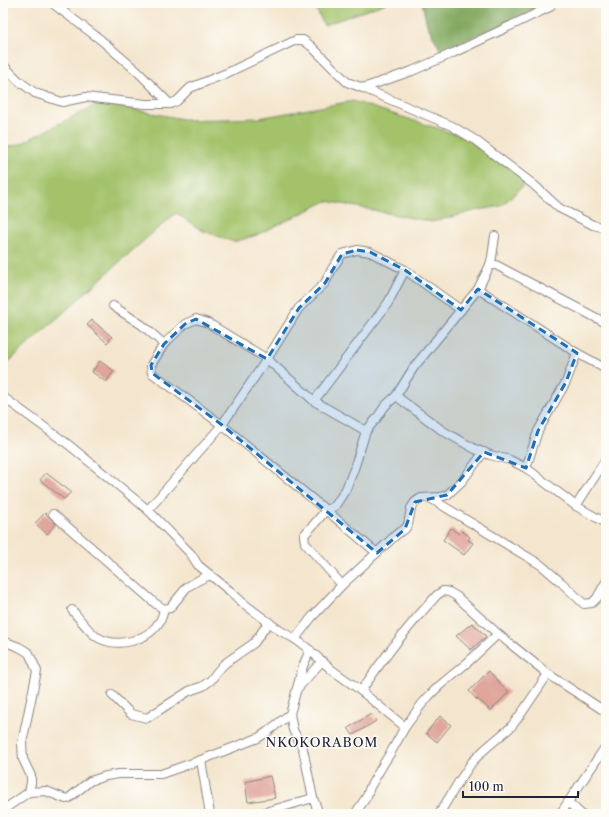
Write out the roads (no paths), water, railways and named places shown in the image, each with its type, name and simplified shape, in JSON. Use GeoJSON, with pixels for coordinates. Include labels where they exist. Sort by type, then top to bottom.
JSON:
{"type":"FeatureCollection","features":[{"type":"Feature","properties":{"kind":"street"},"geometry":{"type":"LineString","coordinates":[[52,3],[101,40],[138,72],[170,104]]}},
{"type":"Feature","properties":{"kind":"street"},"geometry":{"type":"LineString","coordinates":[[363,88],[453,53],[550,7]]}},
{"type":"Feature","properties":{"kind":"street"},"geometry":{"type":"LineString","coordinates":[[3,65],[19,81],[36,93],[62,102],[86,97],[145,104],[170,104],[176,101],[190,88],[202,82],[227,73],[296,40],[303,40],[347,82],[452,126],[476,140],[534,185],[559,208],[593,225],[606,228]]}},
{"type":"Feature","properties":{"kind":"street"},"geometry":{"type":"LineString","coordinates":[[342,585],[305,543],[304,536],[326,510],[335,506],[346,489],[366,431],[385,406],[396,396],[414,367],[478,289],[490,265],[495,236]]}},
{"type":"Feature","properties":{"kind":"street"},"geometry":{"type":"LineString","coordinates":[[148,510],[222,425],[267,359],[299,308],[325,283],[342,254],[357,250],[370,252],[404,270],[461,310]]}},
{"type":"Feature","properties":{"kind":"street"},"geometry":{"type":"LineString","coordinates":[[490,265],[496,265],[606,323]]}},
{"type":"Feature","properties":{"kind":"street"},"geometry":{"type":"LineString","coordinates":[[314,401],[388,303],[404,270]]}},
{"type":"Feature","properties":{"kind":"street"},"geometry":{"type":"LineString","coordinates":[[478,289],[578,353],[606,369]]}},
{"type":"Feature","properties":{"kind":"street"},"geometry":{"type":"LineString","coordinates":[[113,306],[142,325],[164,344]]}},
{"type":"Feature","properties":{"kind":"street"},"geometry":{"type":"LineString","coordinates":[[366,431],[314,401],[267,359],[208,323],[196,319],[185,324],[164,344],[151,365],[152,373],[222,425],[377,553]]}},
{"type":"Feature","properties":{"kind":"street"},"geometry":{"type":"LineString","coordinates":[[526,468],[538,431],[566,382],[578,353]]}},
{"type":"Feature","properties":{"kind":"street"},"geometry":{"type":"LineString","coordinates":[[396,396],[443,431],[475,449],[490,456],[510,460],[526,468],[576,506],[606,523]]}},
{"type":"Feature","properties":{"kind":"street"},"geometry":{"type":"LineString","coordinates":[[3,397],[69,445],[148,510],[191,554],[198,565],[230,591],[242,603],[310,650],[332,670],[361,691],[405,727]]}},
{"type":"Feature","properties":{"kind":"street"},"geometry":{"type":"LineString","coordinates":[[295,639],[312,617],[342,585],[397,534],[405,529],[408,525],[411,508],[415,502],[421,498],[440,497],[447,494],[462,481],[484,452]]}},
{"type":"Feature","properties":{"kind":"street"},"geometry":{"type":"LineString","coordinates":[[576,506],[606,459]]}},
{"type":"Feature","properties":{"kind":"street"},"geometry":{"type":"LineString","coordinates":[[430,498],[541,566],[584,604],[592,603],[597,598],[606,582]]}},
{"type":"Feature","properties":{"kind":"street"},"geometry":{"type":"LineString","coordinates":[[53,514],[150,599],[164,609],[170,608],[187,587],[210,575]]}},
{"type":"Feature","properties":{"kind":"street"},"geometry":{"type":"LineString","coordinates":[[361,691],[403,633],[427,605],[443,591],[449,592],[456,596],[498,634],[548,674],[606,712]]}},
{"type":"Feature","properties":{"kind":"street"},"geometry":{"type":"LineString","coordinates":[[72,610],[96,637],[108,642],[125,643],[146,636],[151,632],[161,620],[164,609]]}},
{"type":"Feature","properties":{"kind":"street"},"geometry":{"type":"LineString","coordinates":[[112,695],[131,714],[147,718],[189,691],[203,686],[211,680],[224,664],[254,643],[269,622]]}},
{"type":"Feature","properties":{"kind":"street"},"geometry":{"type":"LineString","coordinates":[[355,814],[367,796],[377,775],[405,727],[429,696],[498,634]]}},
{"type":"Feature","properties":{"kind":"street"},"geometry":{"type":"LineString","coordinates":[[3,641],[19,647],[29,653],[37,671],[22,743],[23,759],[31,776],[29,792]]}},
{"type":"Feature","properties":{"kind":"street"},"geometry":{"type":"LineString","coordinates":[[310,650],[302,666],[290,714],[294,730],[303,749],[313,798],[319,814]]}},
{"type":"Feature","properties":{"kind":"street"},"geometry":{"type":"LineString","coordinates":[[296,690],[322,661]]}},
{"type":"Feature","properties":{"kind":"street"},"geometry":{"type":"LineString","coordinates":[[439,814],[472,762],[511,727],[548,674]]}},
{"type":"Feature","properties":{"kind":"street"},"geometry":{"type":"LineString","coordinates":[[3,810],[29,792],[46,791],[66,799],[90,781],[106,776],[119,774],[161,774],[258,738],[290,714]]}},
{"type":"Feature","properties":{"kind":"street"},"geometry":{"type":"LineString","coordinates":[[560,814],[606,746]]}},
{"type":"Feature","properties":{"kind":"street"},"geometry":{"type":"LineString","coordinates":[[201,760],[210,814]]}},
{"type":"Feature","properties":{"kind":"street"},"geometry":{"type":"LineString","coordinates":[[259,814],[313,798]]}},
{"type":"Feature","properties":{"kind":"street"},"geometry":{"type":"LineString","coordinates":[[568,802],[581,814]]}},
{"type":"Feature","properties":{"kind":"district","name":"NKOKORABOM"},"geometry":{"type":"Point","coordinates":[322,742]}}]}
